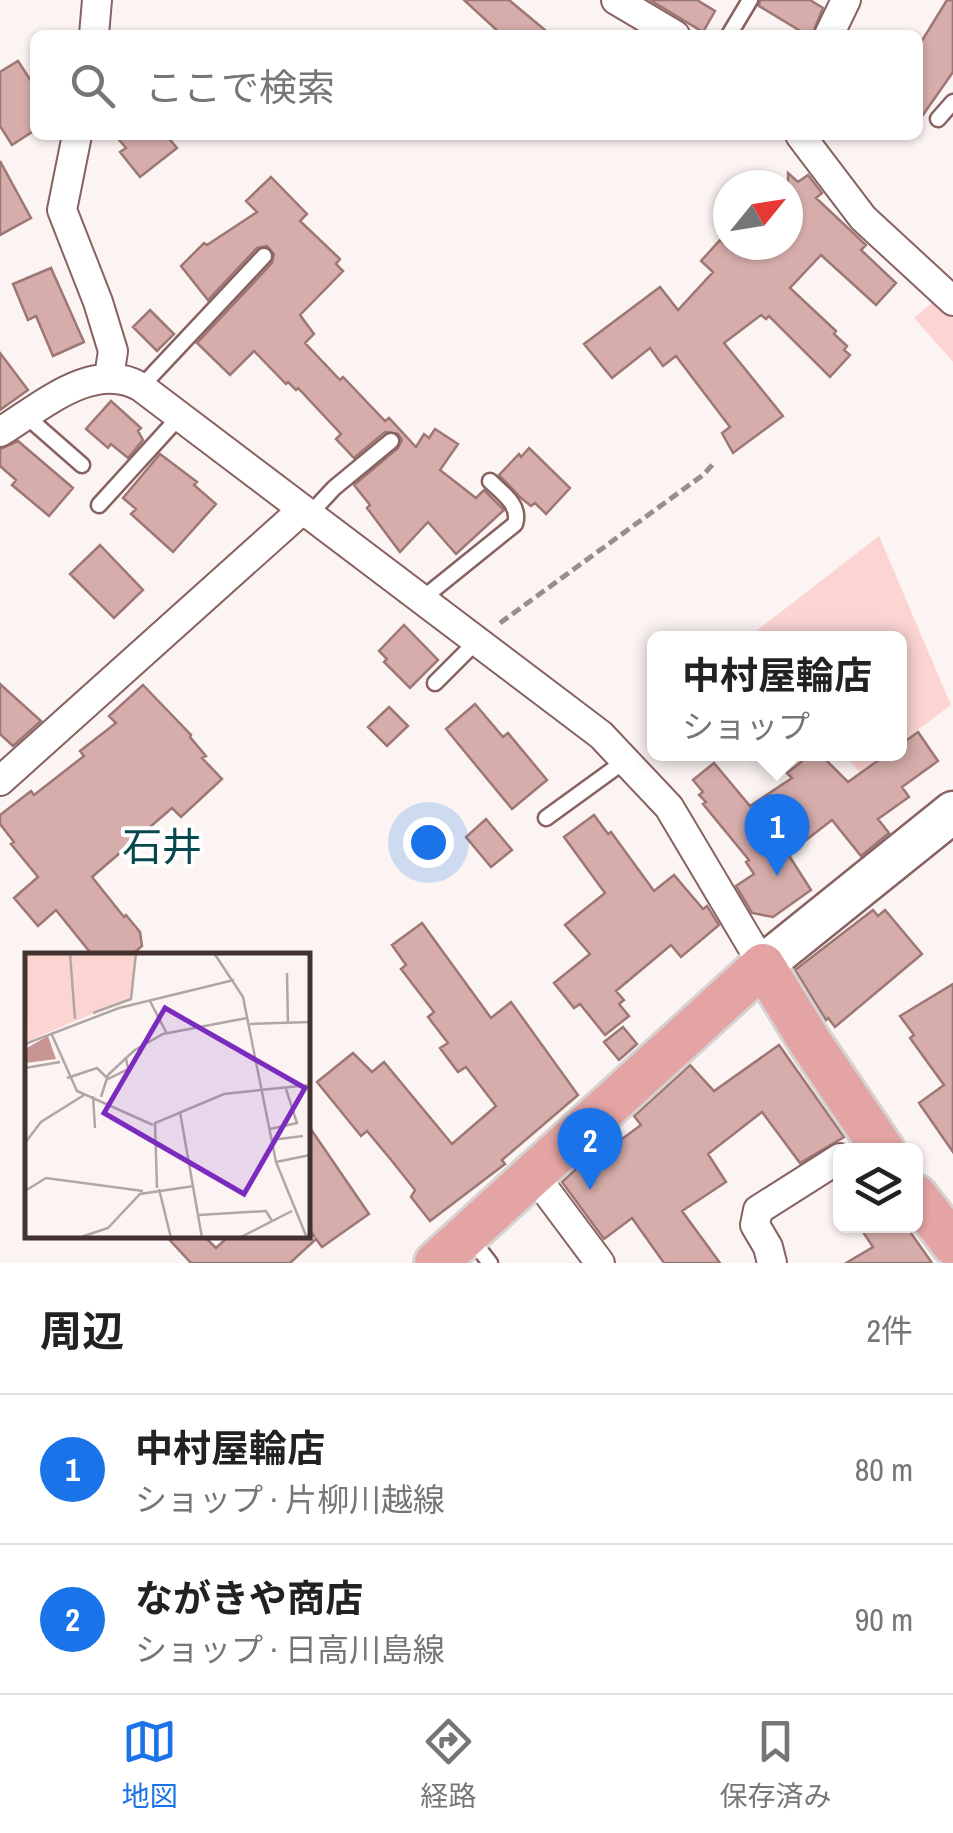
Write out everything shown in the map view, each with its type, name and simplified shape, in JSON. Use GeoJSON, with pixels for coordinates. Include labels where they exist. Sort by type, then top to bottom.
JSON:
{"type":"FeatureCollection","features":[{"type":"Feature","properties":{"kind":"main road"},"geometry":{"type":"LineString","coordinates":[[436,1263],[479,1248],[532,1172],[763,965],[953,812]]}},
{"type":"Feature","properties":{"kind":"main road"},"geometry":{"type":"LineString","coordinates":[[763,965],[859,1143]]}},
{"type":"Feature","properties":{"kind":"main road"},"geometry":{"type":"LineString","coordinates":[[923,1205],[953,1244]]}},
{"type":"Feature","properties":{"kind":"street"},"geometry":{"type":"LineString","coordinates":[[94,30],[97,0]]}},
{"type":"Feature","properties":{"kind":"street"},"geometry":{"type":"LineString","coordinates":[[616,0],[667,30]]}},
{"type":"Feature","properties":{"kind":"street"},"geometry":{"type":"LineString","coordinates":[[831,30],[846,0]]}},
{"type":"Feature","properties":{"kind":"street"},"geometry":{"type":"LineString","coordinates":[[76,140],[62,210],[98,302],[112,351],[109,377]]}},
{"type":"Feature","properties":{"kind":"street"},"geometry":{"type":"LineString","coordinates":[[804,140],[863,218],[953,301]]}},
{"type":"Feature","properties":{"kind":"street"},"geometry":{"type":"LineString","coordinates":[[0,432],[91,379],[109,377],[141,387],[602,735],[669,807],[763,965]]}},
{"type":"Feature","properties":{"kind":"street"},"geometry":{"type":"LineString","coordinates":[[0,782],[306,512]]}},
{"type":"Feature","properties":{"kind":"street"},"geometry":{"type":"LineString","coordinates":[[772,1263],[768,1246],[754,1226],[758,1210],[833,1166]]}},
{"type":"Feature","properties":{"kind":"street"},"geometry":{"type":"LineString","coordinates":[[532,1172],[600,1263]]}},
{"type":"Feature","properties":{"kind":"lane"},"geometry":{"type":"LineString","coordinates":[[732,30],[750,0]]}},
{"type":"Feature","properties":{"kind":"lane"},"geometry":{"type":"LineString","coordinates":[[938,119],[953,102]]}},
{"type":"Feature","properties":{"kind":"lane"},"geometry":{"type":"LineString","coordinates":[[141,387],[264,256]]}},
{"type":"Feature","properties":{"kind":"lane"},"geometry":{"type":"LineString","coordinates":[[26,416],[82,466]]}},
{"type":"Feature","properties":{"kind":"lane"},"geometry":{"type":"LineString","coordinates":[[99,505],[180,416]]}},
{"type":"Feature","properties":{"kind":"lane"},"geometry":{"type":"LineString","coordinates":[[306,512],[391,441]]}},
{"type":"Feature","properties":{"kind":"lane"},"geometry":{"type":"LineString","coordinates":[[422,599],[515,524],[514,505],[490,480]]}},
{"type":"Feature","properties":{"kind":"lane"},"geometry":{"type":"LineString","coordinates":[[435,683],[478,640]]}},
{"type":"Feature","properties":{"kind":"lane"},"geometry":{"type":"LineString","coordinates":[[546,818],[627,759]]}},
{"type":"Feature","properties":{"kind":"path"},"geometry":{"type":"LineString","coordinates":[[478,640],[714,464]]}},
{"type":"Feature","properties":{"kind":"shaded area"},"geometry":{"type":"Polygon","coordinates":[[[934,301],[953,318],[953,362],[914,318],[934,301]]]}},
{"type":"Feature","properties":{"kind":"shaded area"},"geometry":{"type":"Polygon","coordinates":[[[879,536],[951,705],[907,738],[907,631],[756,631],[879,536]]]}},
{"type":"Feature","properties":{"kind":"shaded area"},"geometry":{"type":"Polygon","coordinates":[[[850,761],[875,761],[859,772],[850,761]]]}},
{"type":"Feature","properties":{"kind":"building"},"geometry":{"type":"Polygon","coordinates":[[[464,0],[509,0],[545,30],[497,30],[464,0]]]}},
{"type":"Feature","properties":{"kind":"building"},"geometry":{"type":"Polygon","coordinates":[[[650,0],[697,0],[715,11],[704,30],[650,0]]]}},
{"type":"Feature","properties":{"kind":"building"},"geometry":{"type":"Polygon","coordinates":[[[760,0],[810,0],[823,8],[814,30],[799,30],[759,6],[760,0]]]}},
{"type":"Feature","properties":{"kind":"building"},"geometry":{"type":"Polygon","coordinates":[[[947,0],[953,0],[953,72],[923,115],[923,39],[947,0]]]}},
{"type":"Feature","properties":{"kind":"building"},"geometry":{"type":"Polygon","coordinates":[[[18,61],[30,79],[30,133],[12,145],[0,126],[0,72],[18,61]]]}},
{"type":"Feature","properties":{"kind":"building"},"geometry":{"type":"Polygon","coordinates":[[[119,140],[170,140],[177,148],[140,177],[120,152],[126,148],[119,140]]]}},
{"type":"Feature","properties":{"kind":"building"},"geometry":{"type":"Polygon","coordinates":[[[0,161],[31,218],[0,235],[0,161]]]}},
{"type":"Feature","properties":{"kind":"building"},"geometry":{"type":"Polygon","coordinates":[[[808,175],[822,193],[816,198],[866,245],[861,250],[896,283],[876,305],[821,255],[790,288],[847,346],[844,350],[850,355],[830,377],[769,316],[766,319],[761,315],[724,343],[783,416],[733,453],[722,433],[730,427],[676,356],[663,366],[650,348],[612,378],[584,344],[660,287],[678,310],[713,272],[701,261],[713,248],[713,260],[803,260],[803,178],[808,175]]]}},
{"type":"Feature","properties":{"kind":"building"},"geometry":{"type":"Polygon","coordinates":[[[271,177],[307,214],[300,221],[340,259],[336,264],[343,271],[300,315],[314,334],[305,343],[340,380],[343,377],[416,447],[424,434],[429,438],[435,429],[458,444],[440,470],[476,498],[484,490],[504,510],[456,554],[428,522],[400,552],[354,485],[398,448],[402,440],[398,434],[385,432],[354,458],[336,439],[341,434],[298,388],[286,384],[254,351],[230,375],[197,343],[272,263],[274,254],[267,246],[257,248],[208,300],[181,266],[204,243],[207,245],[257,212],[246,201],[271,177]]]}},
{"type":"Feature","properties":{"kind":"building"},"geometry":{"type":"Polygon","coordinates":[[[51,268],[84,342],[53,356],[36,316],[28,320],[13,284],[51,268]]]}},
{"type":"Feature","properties":{"kind":"building"},"geometry":{"type":"Polygon","coordinates":[[[150,310],[174,334],[157,351],[133,327],[150,310]]]}},
{"type":"Feature","properties":{"kind":"building"},"geometry":{"type":"Polygon","coordinates":[[[0,353],[28,390],[0,410],[0,353]]]}},
{"type":"Feature","properties":{"kind":"building"},"geometry":{"type":"Polygon","coordinates":[[[111,401],[141,428],[138,431],[143,440],[128,458],[111,444],[108,448],[86,429],[111,401]]]}},
{"type":"Feature","properties":{"kind":"building"},"geometry":{"type":"Polygon","coordinates":[[[18,441],[73,488],[49,516],[12,485],[16,480],[0,466],[0,449],[18,441]]]}},
{"type":"Feature","properties":{"kind":"building"},"geometry":{"type":"Polygon","coordinates":[[[529,448],[570,488],[546,514],[535,503],[531,506],[521,498],[499,475],[529,448]]]}},
{"type":"Feature","properties":{"kind":"building"},"geometry":{"type":"Polygon","coordinates":[[[160,454],[197,482],[194,485],[216,504],[173,552],[131,514],[136,509],[123,498],[160,454]]]}},
{"type":"Feature","properties":{"kind":"building"},"geometry":{"type":"Polygon","coordinates":[[[100,545],[143,590],[114,618],[70,574],[100,545]]]}},
{"type":"Feature","properties":{"kind":"building"},"geometry":{"type":"Polygon","coordinates":[[[404,625],[438,660],[410,688],[384,662],[387,659],[379,651],[404,625]]]}},
{"type":"Feature","properties":{"kind":"building"},"geometry":{"type":"Polygon","coordinates":[[[0,684],[41,721],[13,746],[0,734],[0,684]]]}},
{"type":"Feature","properties":{"kind":"building"},"geometry":{"type":"Polygon","coordinates":[[[143,685],[191,735],[206,756],[202,758],[222,779],[181,817],[172,808],[92,877],[140,932],[142,946],[134,953],[91,953],[56,910],[38,926],[14,898],[38,877],[0,824],[0,815],[31,791],[34,795],[84,756],[80,751],[116,723],[109,716],[143,685]]]}},
{"type":"Feature","properties":{"kind":"building"},"geometry":{"type":"Polygon","coordinates":[[[475,704],[503,737],[508,733],[547,780],[512,809],[446,729],[475,704]]]}},
{"type":"Feature","properties":{"kind":"building"},"geometry":{"type":"Polygon","coordinates":[[[389,707],[408,726],[387,746],[368,727],[389,707]]]}},
{"type":"Feature","properties":{"kind":"building"},"geometry":{"type":"Polygon","coordinates":[[[918,732],[938,761],[902,787],[909,797],[878,819],[889,833],[861,856],[832,820],[788,854],[811,890],[773,917],[752,913],[736,886],[754,874],[746,862],[749,860],[703,804],[706,802],[699,795],[703,792],[693,780],[714,763],[750,806],[792,778],[787,773],[802,761],[827,761],[848,782],[877,761],[907,761],[907,740],[918,732]]]}},
{"type":"Feature","properties":{"kind":"building"},"geometry":{"type":"Polygon","coordinates":[[[594,815],[654,891],[674,875],[703,909],[707,906],[719,925],[681,957],[671,945],[616,991],[624,1000],[619,1004],[629,1016],[605,1035],[580,1004],[574,1008],[554,983],[590,954],[565,925],[605,893],[564,837],[594,815]]]}},
{"type":"Feature","properties":{"kind":"building"},"geometry":{"type":"Polygon","coordinates":[[[486,819],[512,850],[491,867],[466,837],[486,819]]]}},
{"type":"Feature","properties":{"kind":"building"},"geometry":{"type":"Polygon","coordinates":[[[873,910],[878,916],[885,910],[922,954],[835,1027],[826,1020],[795,970],[873,910]]]}},
{"type":"Feature","properties":{"kind":"building"},"geometry":{"type":"Polygon","coordinates":[[[422,923],[491,1018],[511,1002],[578,1095],[502,1160],[505,1164],[430,1221],[411,1197],[415,1190],[392,1161],[367,1131],[361,1136],[317,1082],[353,1053],[372,1072],[384,1062],[452,1144],[496,1106],[466,1067],[458,1072],[440,1048],[448,1043],[428,1017],[434,1012],[401,969],[406,965],[392,945],[422,923]]]}},
{"type":"Feature","properties":{"kind":"building"},"geometry":{"type":"Polygon","coordinates":[[[953,984],[953,1152],[919,1103],[944,1085],[910,1038],[914,1035],[900,1016],[953,984]]]}},
{"type":"Feature","properties":{"kind":"building"},"geometry":{"type":"Polygon","coordinates":[[[623,1027],[637,1044],[619,1060],[604,1042],[623,1027]]]}},
{"type":"Feature","properties":{"kind":"building"},"geometry":{"type":"Polygon","coordinates":[[[779,1045],[844,1137],[800,1163],[762,1112],[708,1154],[726,1182],[682,1211],[720,1263],[664,1263],[632,1218],[604,1239],[562,1182],[593,1153],[596,1158],[641,1125],[634,1116],[690,1065],[714,1091],[779,1045]]]}},
{"type":"Feature","properties":{"kind":"building"},"geometry":{"type":"Polygon","coordinates":[[[310,1128],[369,1214],[322,1247],[316,1239],[290,1263],[191,1263],[168,1238],[206,1238],[216,1248],[227,1238],[314,1236],[310,1229],[310,1128]]]}},
{"type":"Feature","properties":{"kind":"building"},"geometry":{"type":"Polygon","coordinates":[[[864,1233],[911,1233],[932,1263],[846,1263],[873,1247],[864,1233]]]}},
{"type":"Feature","properties":{"kind":"place","name":"中村屋輪店"},"geometry":{"type":"Point","coordinates":[777,876]}},
{"type":"Feature","properties":{"kind":"place","name":"ながきや商店"},"geometry":{"type":"Point","coordinates":[590,1190]}},
{"type":"Feature","properties":{"kind":"district","name":"石井"},"geometry":{"type":"Point","coordinates":[162,847]}}]}
